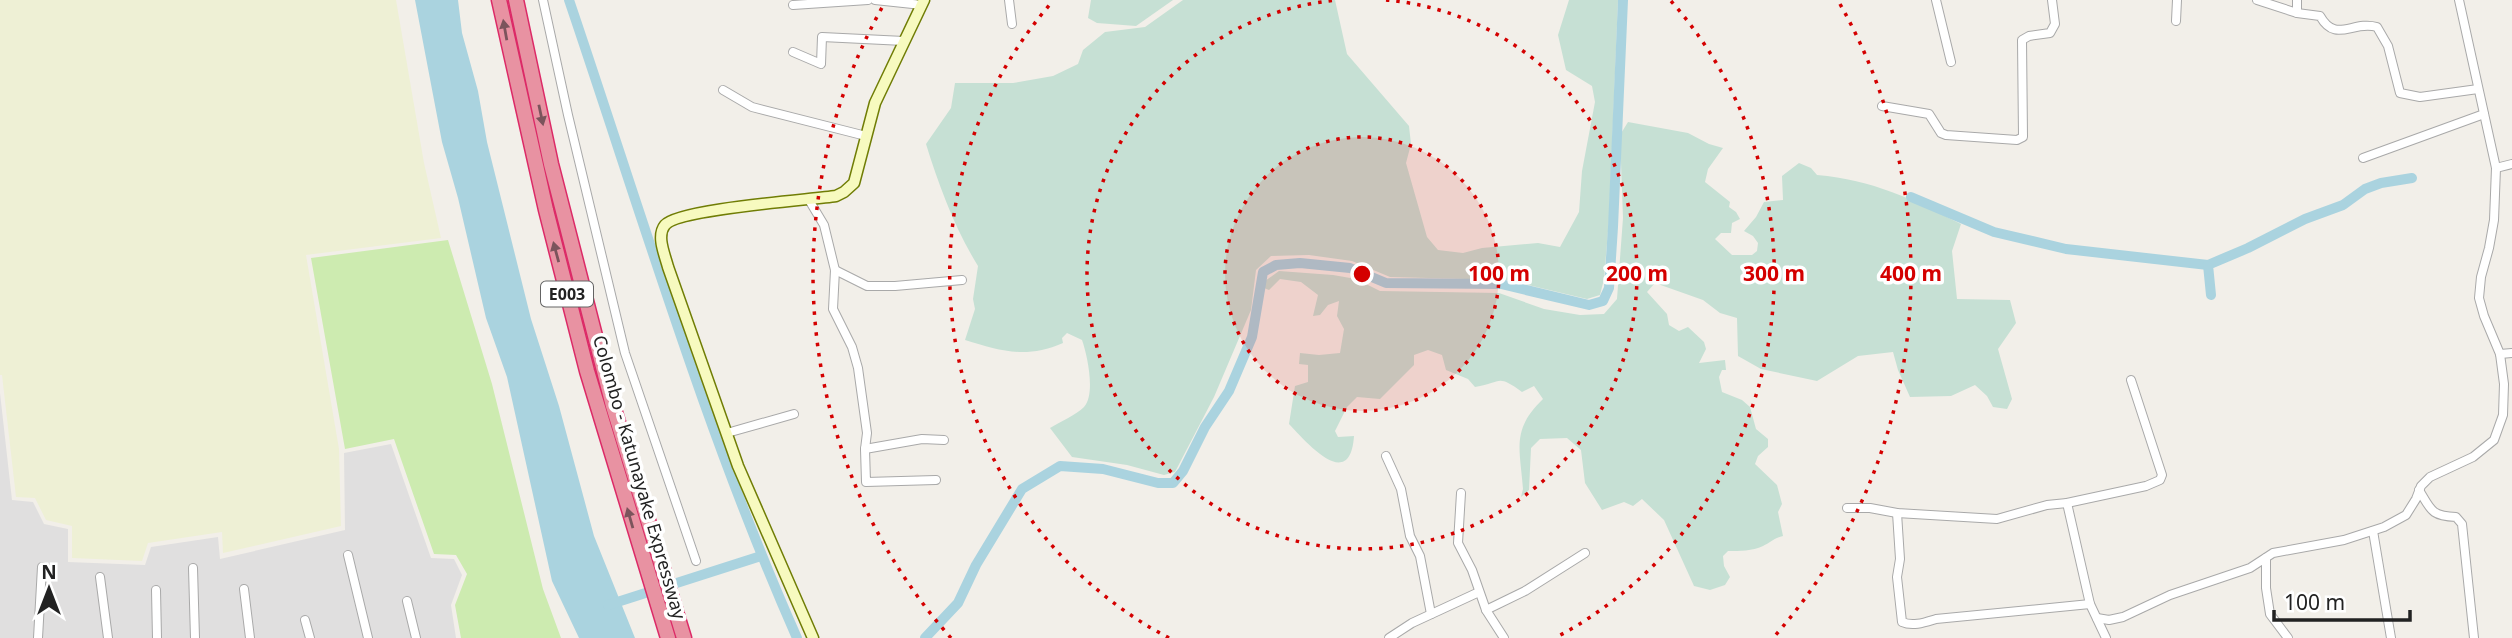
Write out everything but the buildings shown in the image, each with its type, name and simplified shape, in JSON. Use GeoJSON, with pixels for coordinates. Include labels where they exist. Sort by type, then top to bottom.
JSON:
{"type":"FeatureCollection","features":[{"type":"Feature","properties":{"kind":"highway","name":"Colombo - Katunayake Expressway"},"geometry":{"type":"LineString","coordinates":[[499,0],[546,210],[591,384],[668,638]]}},
{"type":"Feature","properties":{"kind":"highway","name":"Colombo - Katunayake Expressway"},"geometry":{"type":"LineString","coordinates":[[516,0],[551,164],[606,379],[684,638]]}},
{"type":"Feature","properties":{"kind":"street"},"geometry":{"type":"LineString","coordinates":[[543,0],[625,353],[696,561]]}},
{"type":"Feature","properties":{"kind":"street"},"geometry":{"type":"LineString","coordinates":[[793,5],[868,0]]}},
{"type":"Feature","properties":{"kind":"street"},"geometry":{"type":"LineString","coordinates":[[813,638],[757,514],[668,267],[661,237],[667,222],[688,216],[836,196],[850,188],[857,177],[875,103],[923,2],[875,0]]}},
{"type":"Feature","properties":{"kind":"street"},"geometry":{"type":"LineString","coordinates":[[1009,0],[1012,24]]}},
{"type":"Feature","properties":{"kind":"street"},"geometry":{"type":"LineString","coordinates":[[1936,0],[1951,62]]}},
{"type":"Feature","properties":{"kind":"street"},"geometry":{"type":"LineString","coordinates":[[1882,106],[1929,114],[1941,133],[1946,135],[2017,140],[2023,136],[2022,40],[2029,36],[2050,33],[2055,24],[2052,0]]}},
{"type":"Feature","properties":{"kind":"street"},"geometry":{"type":"LineString","coordinates":[[2176,21],[2177,0]]}},
{"type":"Feature","properties":{"kind":"street"},"geometry":{"type":"LineString","coordinates":[[2257,0],[2297,13],[2320,16],[2327,28],[2333,31],[2370,25],[2377,27],[2388,46],[2400,93],[2420,97],[2478,89]]}},
{"type":"Feature","properties":{"kind":"street"},"geometry":{"type":"LineString","coordinates":[[2297,0],[2297,13]]}},
{"type":"Feature","properties":{"kind":"street"},"geometry":{"type":"LineString","coordinates":[[2097,618],[2109,620],[2123,617],[2170,595],[2250,568],[2280,550],[2344,540],[2373,531],[2406,515],[2419,490],[2430,477],[2473,457],[2494,440],[2503,415],[2504,384],[2500,354],[2479,298],[2494,220],[2496,168],[2459,0]]}},
{"type":"Feature","properties":{"kind":"street"},"geometry":{"type":"LineString","coordinates":[[793,52],[821,64],[821,37],[904,41]]}},
{"type":"Feature","properties":{"kind":"street"},"geometry":{"type":"LineString","coordinates":[[723,90],[752,107],[866,136]]}},
{"type":"Feature","properties":{"kind":"street"},"geometry":{"type":"LineString","coordinates":[[2362,158],[2484,114]]}},
{"type":"Feature","properties":{"kind":"street"},"geometry":{"type":"LineString","coordinates":[[2496,168],[2512,164]]}},
{"type":"Feature","properties":{"kind":"street"},"geometry":{"type":"LineString","coordinates":[[809,200],[824,225],[835,270],[833,309],[852,347],[858,368],[867,433],[866,482],[936,480]]}},
{"type":"Feature","properties":{"kind":"street"},"geometry":{"type":"LineString","coordinates":[[835,270],[867,286],[962,280]]}},
{"type":"Feature","properties":{"kind":"street"},"geometry":{"type":"LineString","coordinates":[[2500,354],[2512,353]]}},
{"type":"Feature","properties":{"kind":"street"},"geometry":{"type":"LineString","coordinates":[[1847,508],[1997,519],[2047,505],[2146,486],[2160,480],[2162,475],[2131,380]]}},
{"type":"Feature","properties":{"kind":"street"},"geometry":{"type":"LineString","coordinates":[[727,433],[794,414]]}},
{"type":"Feature","properties":{"kind":"street"},"geometry":{"type":"LineString","coordinates":[[865,449],[922,439],[944,440]]}},
{"type":"Feature","properties":{"kind":"street"},"geometry":{"type":"LineString","coordinates":[[1386,456],[1401,489],[1410,536],[1419,556],[1431,614]]}},
{"type":"Feature","properties":{"kind":"street"},"geometry":{"type":"LineString","coordinates":[[2419,490],[2432,512],[2440,517],[2456,517],[2462,524],[2474,638]]}},
{"type":"Feature","properties":{"kind":"street"},"geometry":{"type":"LineString","coordinates":[[1461,493],[1458,543],[1472,570],[1486,610],[1504,638]]}},
{"type":"Feature","properties":{"kind":"street"},"geometry":{"type":"LineString","coordinates":[[2067,503],[2090,604],[2106,638]]}},
{"type":"Feature","properties":{"kind":"street"},"geometry":{"type":"LineString","coordinates":[[1897,513],[1900,559],[1897,577],[1902,622],[1915,624],[1937,619],[2090,604]]}},
{"type":"Feature","properties":{"kind":"street"},"geometry":{"type":"LineString","coordinates":[[2373,531],[2391,638]]}},
{"type":"Feature","properties":{"kind":"street"},"geometry":{"type":"LineString","coordinates":[[1486,610],[1525,591],[1585,553]]}},
{"type":"Feature","properties":{"kind":"street"},"geometry":{"type":"LineString","coordinates":[[348,555],[368,638]]}},
{"type":"Feature","properties":{"kind":"street"},"geometry":{"type":"LineString","coordinates":[[2266,558],[2266,588],[2270,614],[2288,638]]}},
{"type":"Feature","properties":{"kind":"street"},"geometry":{"type":"LineString","coordinates":[[38,638],[42,567]]}},
{"type":"Feature","properties":{"kind":"street"},"geometry":{"type":"LineString","coordinates":[[193,568],[195,638]]}},
{"type":"Feature","properties":{"kind":"street"},"geometry":{"type":"LineString","coordinates":[[100,577],[108,638]]}},
{"type":"Feature","properties":{"kind":"street"},"geometry":{"type":"LineString","coordinates":[[244,589],[250,638]]}},
{"type":"Feature","properties":{"kind":"street"},"geometry":{"type":"LineString","coordinates":[[156,590],[157,638]]}},
{"type":"Feature","properties":{"kind":"street"},"geometry":{"type":"LineString","coordinates":[[1389,638],[1412,623],[1479,592]]}},
{"type":"Feature","properties":{"kind":"street"},"geometry":{"type":"LineString","coordinates":[[407,601],[416,638]]}},
{"type":"Feature","properties":{"kind":"street"},"geometry":{"type":"LineString","coordinates":[[305,620],[310,638]]}},
{"type":"Feature","properties":{"kind":"shaded area"},"geometry":{"type":"Polygon","coordinates":[[[0,393],[12,500],[33,502],[44,524],[68,529],[68,562],[145,565],[151,547],[218,537],[220,559],[345,530],[344,453],[391,444],[431,558],[454,559],[462,575],[451,605],[456,638],[0,638],[0,393]]]}},
{"type":"Feature","properties":{"kind":"green space"},"geometry":{"type":"Polygon","coordinates":[[[0,0],[396,0],[424,163],[441,238],[306,255],[339,449],[341,526],[223,553],[222,532],[148,543],[142,561],[72,558],[72,526],[46,520],[35,498],[16,497],[0,375],[0,0]]]}},
{"type":"Feature","properties":{"kind":"green space"},"geometry":{"type":"Polygon","coordinates":[[[1091,0],[1173,0],[1136,26],[1097,23],[1088,18],[1091,0]]]}},
{"type":"Feature","properties":{"kind":"green space"},"geometry":{"type":"Polygon","coordinates":[[[1183,0],[1335,0],[1347,54],[1409,126],[1411,144],[1406,163],[1427,237],[1438,250],[1463,253],[1482,248],[1538,243],[1560,247],[1579,212],[1582,171],[1595,102],[1592,86],[1566,70],[1558,35],[1569,0],[1618,0],[1609,219],[1600,295],[1587,299],[1507,280],[1390,277],[1352,261],[1309,255],[1271,256],[1256,270],[1251,310],[1214,397],[1175,472],[1164,475],[1127,465],[1072,457],[1050,428],[1077,413],[1088,401],[1090,384],[1082,340],[1067,333],[1062,338],[1063,343],[1050,348],[1014,352],[965,340],[975,309],[973,299],[978,266],[948,207],[926,144],[951,108],[955,83],[1013,83],[1053,76],[1078,64],[1083,50],[1105,32],[1145,27],[1183,0]]]}},
{"type":"Feature","properties":{"kind":"green space"},"geometry":{"type":"Polygon","coordinates":[[[1628,122],[1688,133],[1723,148],[1708,169],[1705,182],[1730,202],[1729,207],[1740,219],[1732,223],[1731,233],[1721,233],[1715,239],[1732,255],[1752,255],[1757,251],[1758,243],[1744,231],[1764,202],[1783,200],[1782,176],[1799,163],[1811,168],[1817,175],[1856,181],[1892,192],[1961,224],[1952,251],[1957,299],[2010,300],[2016,323],[1998,349],[2012,399],[2007,409],[1993,407],[1987,396],[1975,385],[1951,396],[1910,397],[1893,352],[1858,356],[1817,381],[1761,369],[1738,356],[1737,318],[1720,313],[1703,300],[1655,283],[1647,292],[1667,314],[1669,325],[1679,331],[1688,327],[1704,342],[1706,349],[1699,363],[1725,360],[1726,370],[1722,370],[1719,377],[1722,392],[1742,400],[1750,407],[1756,429],[1768,439],[1768,447],[1758,456],[1755,464],[1777,485],[1782,504],[1778,512],[1783,536],[1755,549],[1728,551],[1723,556],[1724,566],[1730,577],[1725,585],[1710,590],[1694,586],[1664,520],[1642,499],[1633,506],[1624,502],[1602,510],[1585,483],[1581,450],[1567,438],[1540,439],[1531,448],[1529,490],[1521,497],[1522,430],[1526,420],[1543,399],[1534,386],[1522,392],[1503,381],[1475,387],[1468,379],[1446,370],[1442,355],[1428,350],[1414,355],[1414,365],[1380,399],[1357,397],[1347,407],[1335,431],[1338,437],[1354,436],[1351,453],[1345,461],[1336,462],[1316,451],[1289,424],[1295,386],[1308,382],[1308,365],[1299,364],[1300,353],[1340,353],[1344,329],[1337,316],[1339,301],[1328,305],[1320,315],[1313,316],[1318,295],[1301,282],[1280,279],[1269,290],[1264,288],[1265,281],[1279,271],[1356,279],[1380,291],[1499,293],[1544,309],[1580,315],[1604,314],[1617,299],[1623,218],[1620,135],[1628,122]]]}},
{"type":"Feature","properties":{"kind":"green space"},"geometry":{"type":"Polygon","coordinates":[[[448,240],[492,384],[543,589],[561,638],[461,638],[455,605],[467,574],[456,555],[434,554],[394,439],[345,449],[311,258],[448,240]]]}},
{"type":"Feature","properties":{"kind":"water"},"geometry":{"type":"Polygon","coordinates":[[[415,0],[458,0],[462,33],[531,319],[559,406],[594,536],[635,638],[579,638],[552,581],[507,377],[486,318],[442,142],[415,0]]]}},
{"type":"Feature","properties":{"kind":"waterway"},"geometry":{"type":"LineString","coordinates":[[569,0],[704,402],[733,482],[797,638]]}},
{"type":"Feature","properties":{"kind":"waterway"},"geometry":{"type":"LineString","coordinates":[[925,638],[958,603],[976,565],[1022,489],[1060,466],[1103,469],[1158,483],[1173,483],[1183,471],[1205,427],[1229,391],[1252,337],[1263,272],[1276,265],[1300,263],[1350,268],[1386,283],[1501,284],[1589,305],[1603,301],[1609,288],[1623,0]]}},
{"type":"Feature","properties":{"kind":"waterway"},"geometry":{"type":"LineString","coordinates":[[2211,295],[2208,265],[2305,219],[2343,205],[2365,189],[2381,183],[2412,178]]}},
{"type":"Feature","properties":{"kind":"waterway"},"geometry":{"type":"LineString","coordinates":[[1911,197],[1994,232],[2066,249],[2208,265]]}},
{"type":"Feature","properties":{"kind":"waterway"},"geometry":{"type":"LineString","coordinates":[[608,605],[761,556]]}}]}
